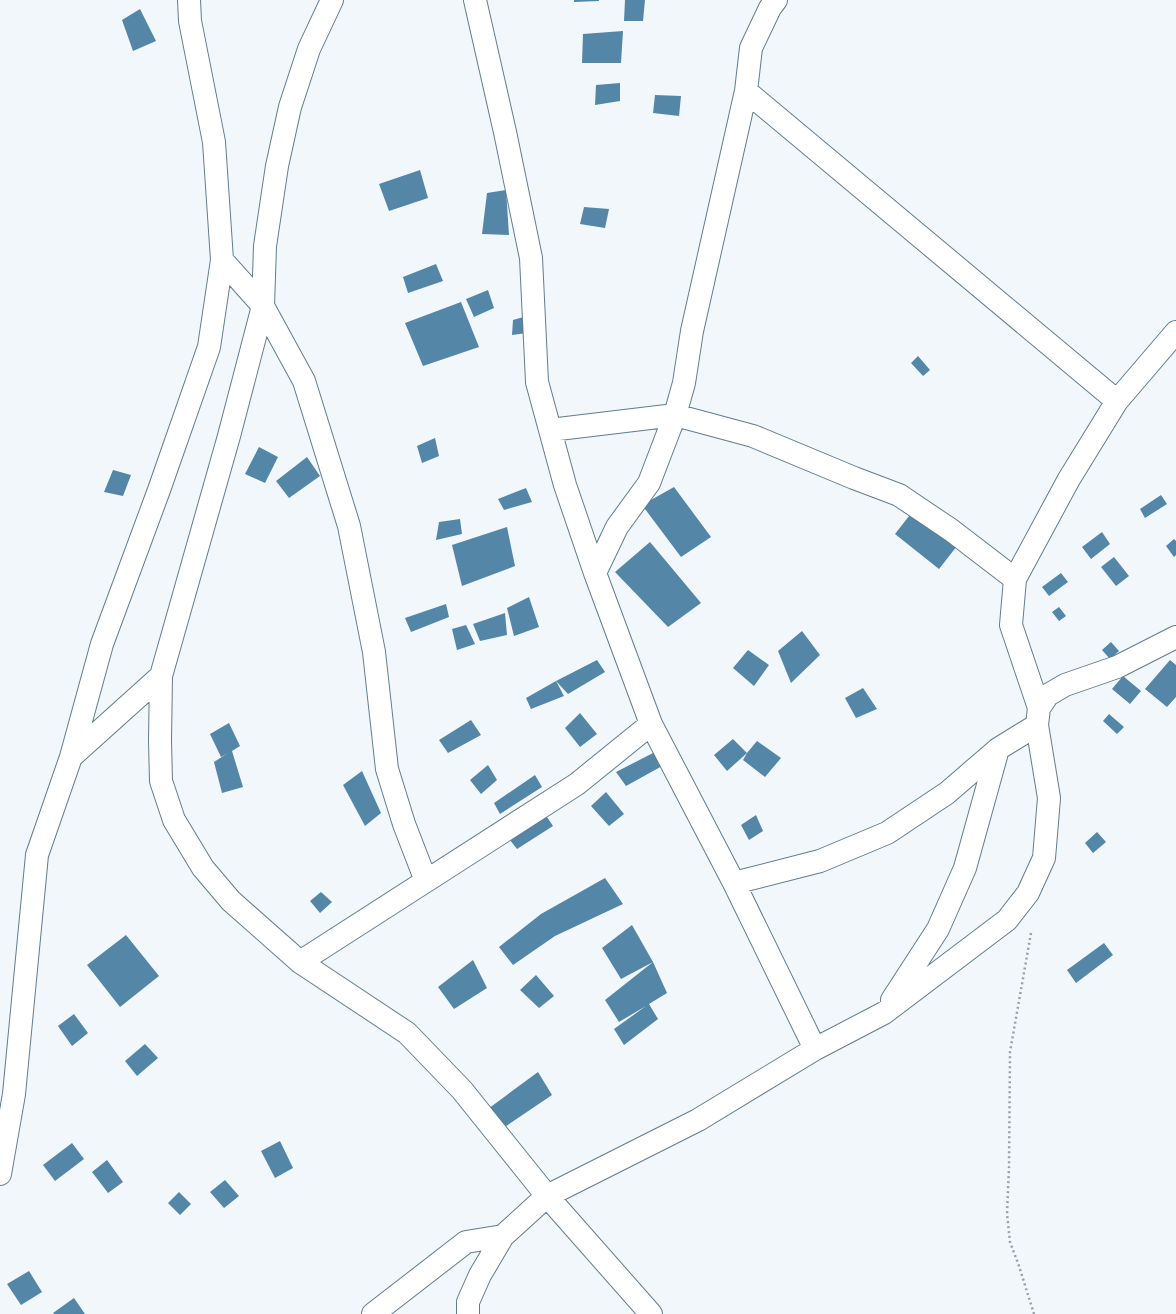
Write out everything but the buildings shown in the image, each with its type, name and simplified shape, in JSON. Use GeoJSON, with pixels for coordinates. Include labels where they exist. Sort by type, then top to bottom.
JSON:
{"type":"FeatureCollection","features":[{"type":"Feature","properties":{"kind":"street"},"geometry":{"type":"LineString","coordinates":[[0,1174],[14,1094],[37,855],[71,757],[102,644],[159,490],[208,346],[222,260],[214,142],[190,22],[189,0]]}},
{"type":"Feature","properties":{"kind":"street"},"geometry":{"type":"LineString","coordinates":[[332,0],[309,49],[290,108],[277,166],[265,246],[263,306],[229,436],[161,676],[161,781],[174,820],[203,868],[231,901],[300,962],[407,1033],[462,1090],[547,1196],[651,1314]]}},
{"type":"Feature","properties":{"kind":"street"},"geometry":{"type":"LineString","coordinates":[[474,0],[505,132],[531,258],[537,382],[565,485],[595,573],[651,724],[734,883],[815,1049]]}},
{"type":"Feature","properties":{"kind":"street"},"geometry":{"type":"LineString","coordinates":[[595,573],[617,527],[649,483],[675,415],[684,383],[692,330],[746,91],[751,48],[770,8],[776,0]]}},
{"type":"Feature","properties":{"kind":"street"},"geometry":{"type":"LineString","coordinates":[[746,91],[1117,401]]}},
{"type":"Feature","properties":{"kind":"street"},"geometry":{"type":"LineString","coordinates":[[222,260],[263,306],[304,380],[349,526],[374,652],[387,769],[404,824],[426,881]]}},
{"type":"Feature","properties":{"kind":"street"},"geometry":{"type":"LineString","coordinates":[[468,1314],[468,1302],[480,1275],[503,1236],[547,1196],[698,1120],[815,1049],[884,1013],[1007,920],[1028,893],[1044,858],[1048,798],[1038,716],[1011,625],[1015,579],[1069,480],[1117,401],[1176,332]]}},
{"type":"Feature","properties":{"kind":"street"},"geometry":{"type":"LineString","coordinates":[[550,430],[675,415],[753,436],[899,495],[951,530],[1015,579]]}},
{"type":"Feature","properties":{"kind":"street"},"geometry":{"type":"LineString","coordinates":[[734,883],[820,861],[887,833],[947,793],[1038,716],[1048,696],[1066,685],[1117,667],[1176,637]]}},
{"type":"Feature","properties":{"kind":"street"},"geometry":{"type":"LineString","coordinates":[[71,757],[161,676]]}},
{"type":"Feature","properties":{"kind":"street"},"geometry":{"type":"LineString","coordinates":[[300,962],[577,784],[651,724]]}},
{"type":"Feature","properties":{"kind":"street"},"geometry":{"type":"LineString","coordinates":[[884,1013],[938,930],[965,868],[998,749]]}},
{"type":"Feature","properties":{"kind":"street"},"geometry":{"type":"LineString","coordinates":[[373,1314],[466,1242],[503,1236]]}},
{"type":"Feature","properties":{"kind":"path"},"geometry":{"type":"LineString","coordinates":[[1032,928],[1010,1052],[1007,1214],[1010,1242],[1034,1314]]}}]}
